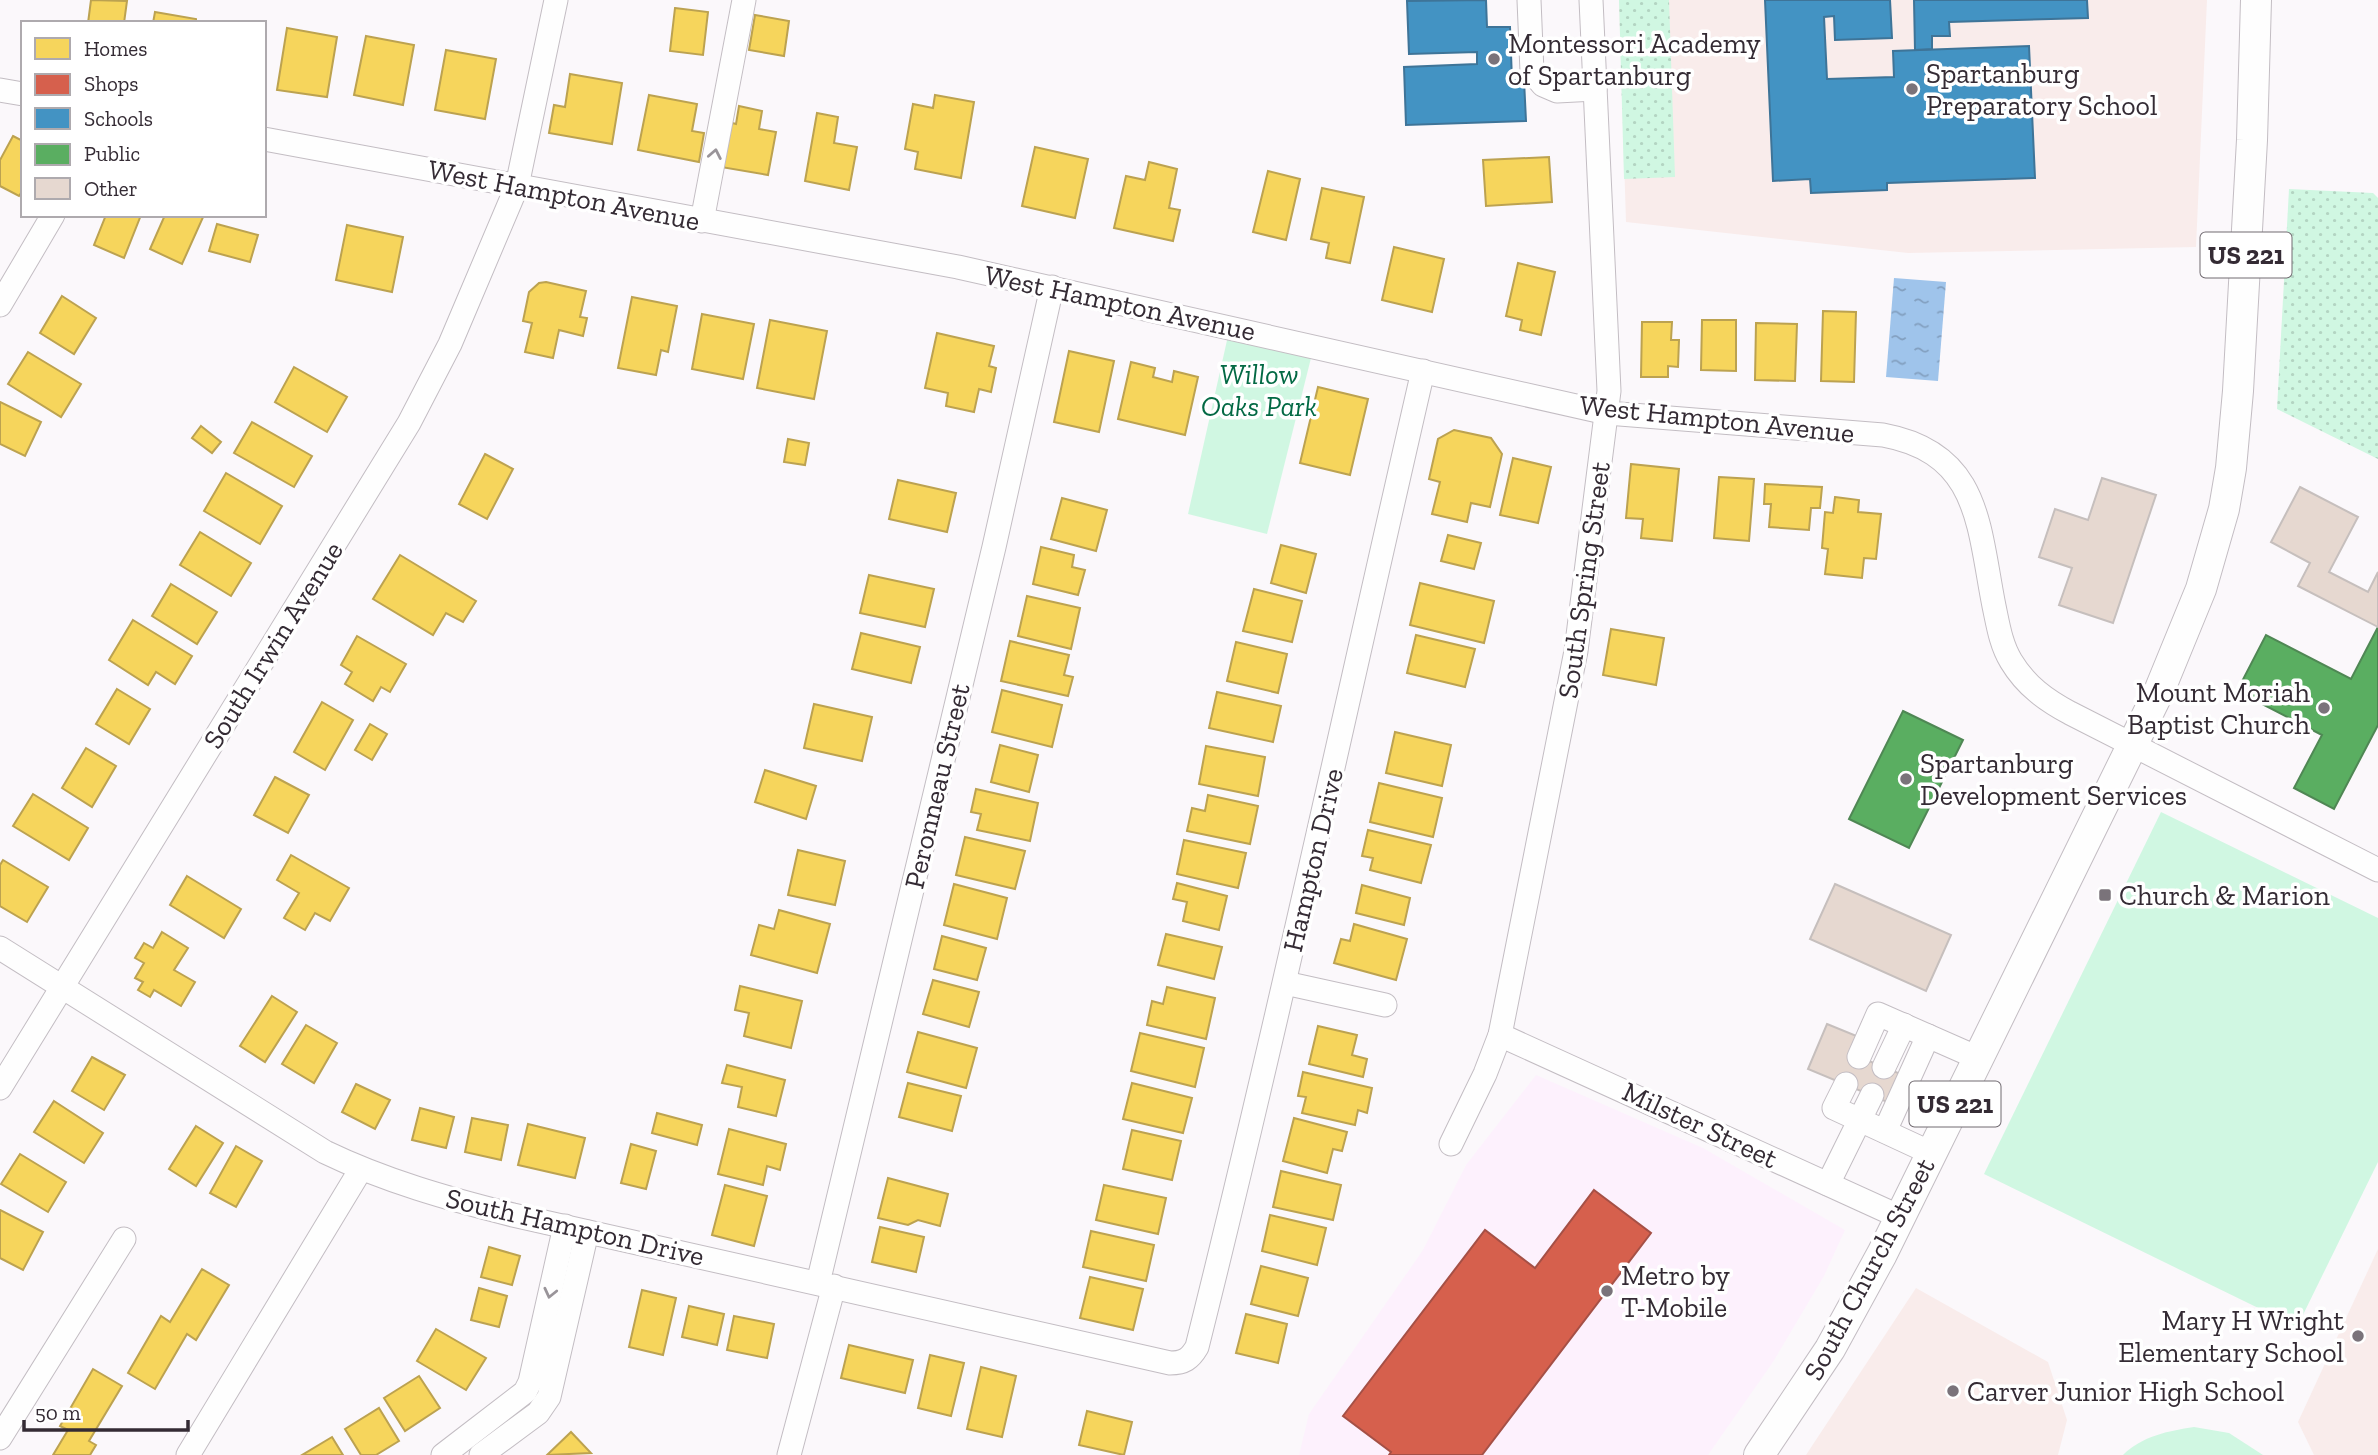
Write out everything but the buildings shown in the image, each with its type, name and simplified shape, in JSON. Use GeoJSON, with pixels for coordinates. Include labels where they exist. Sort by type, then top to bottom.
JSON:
{"type":"FeatureCollection","features":[{"type":"Feature","properties":{"kind":"main road","name":"South Church Street"},"geometry":{"type":"LineString","coordinates":[[1759,1455],[1830,1349],[1863,1291],[2160,689],[2201,589],[2220,522],[2231,468],[2250,174],[2256,0]]}},
{"type":"Feature","properties":{"kind":"street","name":"South Irwin Avenue"},"geometry":{"type":"LineString","coordinates":[[0,1088],[410,423],[450,344],[517,186],[556,0]]}},
{"type":"Feature","properties":{"kind":"street"},"geometry":{"type":"LineString","coordinates":[[702,221],[744,0]]}},
{"type":"Feature","properties":{"kind":"street"},"geometry":{"type":"LineString","coordinates":[[1530,0],[1532,72],[1543,85],[1557,90],[1595,89]]}},
{"type":"Feature","properties":{"kind":"street","name":"South Spring Street"},"geometry":{"type":"LineString","coordinates":[[1451,1144],[1485,1074],[1500,1035],[1576,651],[1607,413],[1609,391],[1591,0]]}},
{"type":"Feature","properties":{"kind":"street"},"geometry":{"type":"LineString","coordinates":[[0,90],[21,94]]}},
{"type":"Feature","properties":{"kind":"street","name":"West Hampton Avenue"},"geometry":{"type":"LineString","coordinates":[[266,139],[958,267],[1607,413],[1905,439],[1925,447],[1943,460],[1958,476],[1970,495],[1977,517],[2000,635],[2010,660],[2026,682],[2047,700],[2378,870]]}},
{"type":"Feature","properties":{"kind":"street"},"geometry":{"type":"LineString","coordinates":[[0,305],[52,217]]}},
{"type":"Feature","properties":{"kind":"street","name":"Peronneau Street"},"geometry":{"type":"LineString","coordinates":[[789,1455],[1052,287]]}},
{"type":"Feature","properties":{"kind":"street","name":"Hampton Drive"},"geometry":{"type":"LineString","coordinates":[[1197,1347],[1285,983],[1423,371]]}},
{"type":"Feature","properties":{"kind":"street","name":"South Hampton Drive"},"geometry":{"type":"LineString","coordinates":[[0,948],[326,1152],[361,1169],[461,1202],[1170,1363],[1181,1363],[1191,1357],[1197,1347]]}},
{"type":"Feature","properties":{"kind":"street"},"geometry":{"type":"LineString","coordinates":[[1285,983],[1385,1005]]}},
{"type":"Feature","properties":{"kind":"street"},"geometry":{"type":"LineString","coordinates":[[1858,1057],[1878,1014],[1978,1058]]}},
{"type":"Feature","properties":{"kind":"street"},"geometry":{"type":"LineString","coordinates":[[1884,1067],[1904,1025]]}},
{"type":"Feature","properties":{"kind":"street","name":"Milster Street"},"geometry":{"type":"LineString","coordinates":[[1500,1035],[1900,1217]]}},
{"type":"Feature","properties":{"kind":"street"},"geometry":{"type":"LineString","coordinates":[[1885,1131],[1928,1036]]}},
{"type":"Feature","properties":{"kind":"street"},"geometry":{"type":"LineString","coordinates":[[1846,1084],[1834,1108],[1931,1153]]}},
{"type":"Feature","properties":{"kind":"street"},"geometry":{"type":"LineString","coordinates":[[1828,1184],[1872,1095]]}},
{"type":"Feature","properties":{"kind":"street"},"geometry":{"type":"LineString","coordinates":[[188,1455],[361,1169]]}},
{"type":"Feature","properties":{"kind":"street"},"geometry":{"type":"LineString","coordinates":[[443,1455],[525,1392],[576,1229]]}},
{"type":"Feature","properties":{"kind":"street"},"geometry":{"type":"LineString","coordinates":[[481,1455],[538,1413],[552,1387],[576,1229]]}},
{"type":"Feature","properties":{"kind":"street"},"geometry":{"type":"LineString","coordinates":[[0,1438],[124,1239]]}},
{"type":"Feature","properties":{"kind":"street"},"geometry":{"type":"LineString","coordinates":[[525,1392],[544,1405]]}},
{"type":"Feature","properties":{"kind":"shaded area","name":"Spartanburg Preparatory School"},"geometry":{"type":"Polygon","coordinates":[[[1619,0],[2207,0],[2196,247],[1908,253],[1626,222],[1619,0]]]}},
{"type":"Feature","properties":{"kind":"shaded area"},"geometry":{"type":"Polygon","coordinates":[[[1536,1075],[1703,1148],[1845,1230],[1824,1276],[1773,1362],[1708,1455],[1299,1455],[1309,1414],[1423,1250],[1466,1165],[1536,1075]]]}},
{"type":"Feature","properties":{"kind":"shaded area","name":"Mary H Wright Elementary School"},"geometry":{"type":"Polygon","coordinates":[[[2378,1249],[2378,1455],[2314,1455],[2298,1422],[2378,1249]]]}},
{"type":"Feature","properties":{"kind":"shaded area","name":"Carver Junior High School"},"geometry":{"type":"Polygon","coordinates":[[[1916,1288],[2048,1362],[2067,1420],[2058,1455],[1806,1455],[1916,1288]]]}},
{"type":"Feature","properties":{"kind":"green space"},"geometry":{"type":"Polygon","coordinates":[[[1619,0],[1669,0],[1675,177],[1624,179],[1619,0]]]}},
{"type":"Feature","properties":{"kind":"green space"},"geometry":{"type":"Polygon","coordinates":[[[2289,189],[2373,193],[2378,198],[2378,459],[2277,409],[2289,189]]]}},
{"type":"Feature","properties":{"kind":"green space","name":"Willow Oaks Park"},"geometry":{"type":"Polygon","coordinates":[[[1230,327],[1314,346],[1267,534],[1188,514],[1230,327]]]}},
{"type":"Feature","properties":{"kind":"green space"},"geometry":{"type":"Polygon","coordinates":[[[2161,812],[2378,918],[2378,1162],[2297,1327],[1984,1174],[2161,812]]]}},
{"type":"Feature","properties":{"kind":"green space"},"geometry":{"type":"Polygon","coordinates":[[[2194,1427],[2229,1433],[2263,1455],[2123,1455],[2147,1439],[2194,1427]]]}},
{"type":"Feature","properties":{"kind":"water"},"geometry":{"type":"Polygon","coordinates":[[[1894,278],[1946,282],[1938,381],[1886,377],[1894,278]]]}},
{"type":"Feature","properties":{"kind":"place","name":"Montessori Academy of Spartanburg"},"geometry":{"type":"Point","coordinates":[1494,59]}},
{"type":"Feature","properties":{"kind":"place","name":"Spartanburg Preparatory School"},"geometry":{"type":"Point","coordinates":[1912,89]}},
{"type":"Feature","properties":{"kind":"place","name":"Mount Moriah Baptist Church"},"geometry":{"type":"Point","coordinates":[2324,708]}},
{"type":"Feature","properties":{"kind":"place","name":"Spartanburg Development Services"},"geometry":{"type":"Point","coordinates":[1906,779]}},
{"type":"Feature","properties":{"kind":"place","name":"Church & Marion"},"geometry":{"type":"Point","coordinates":[2105,895]}},
{"type":"Feature","properties":{"kind":"place","name":"Metro by T-Mobile"},"geometry":{"type":"Point","coordinates":[1607,1291]}},
{"type":"Feature","properties":{"kind":"place","name":"Mary H Wright Elementary School"},"geometry":{"type":"Point","coordinates":[2358,1336]}},
{"type":"Feature","properties":{"kind":"place","name":"Carver Junior High School"},"geometry":{"type":"Point","coordinates":[1953,1391]}}]}
